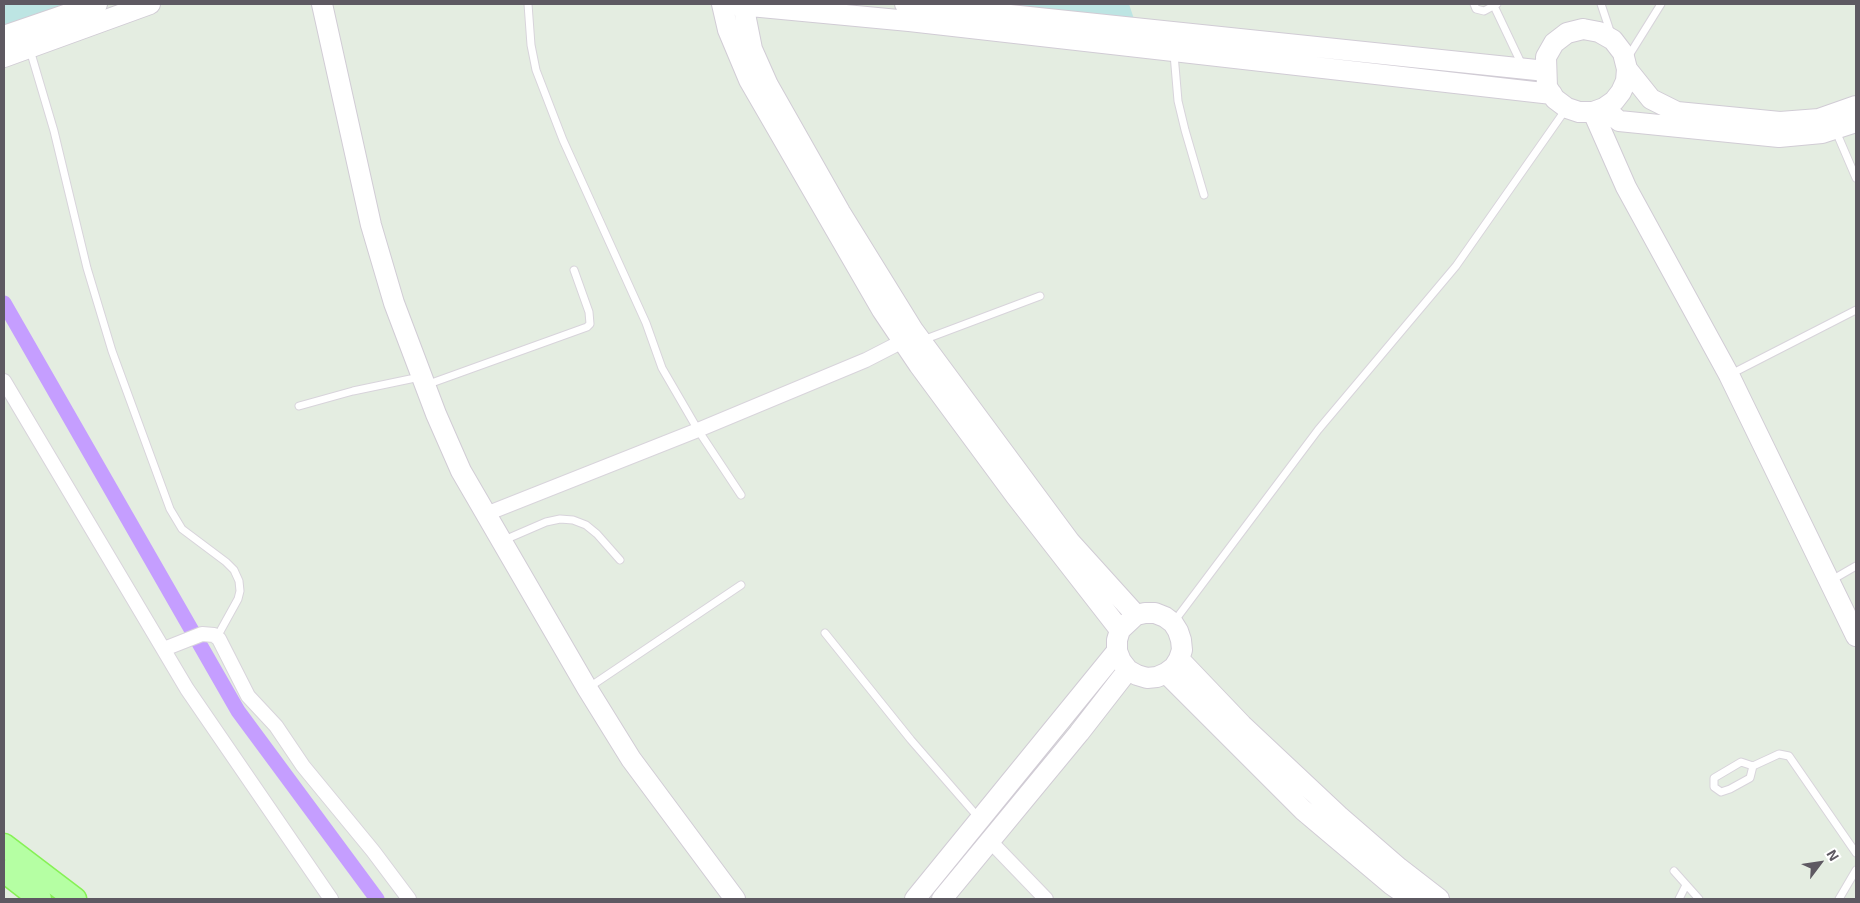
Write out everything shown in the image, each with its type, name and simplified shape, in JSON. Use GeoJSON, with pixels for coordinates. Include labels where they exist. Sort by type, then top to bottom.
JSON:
{"type":"FeatureCollection","features":[{"type":"Feature","properties":{"kind":"main road"},"geometry":{"type":"LineString","coordinates":[[4,845],[75,899]]}},
{"type":"Feature","properties":{"kind":"main road"},"geometry":{"type":"LineString","coordinates":[[4,872],[40,899]]}},
{"type":"Feature","properties":{"kind":"street"},"geometry":{"type":"LineString","coordinates":[[4,36],[97,4]]}},
{"type":"Feature","properties":{"kind":"street"},"geometry":{"type":"LineString","coordinates":[[4,57],[150,4]]}},
{"type":"Feature","properties":{"kind":"street"},"geometry":{"type":"LineString","coordinates":[[722,4],[728,30],[749,80],[860,272],[1070,542],[1136,615]]}},
{"type":"Feature","properties":{"kind":"street"},"geometry":{"type":"LineString","coordinates":[[1120,630],[1015,495],[912,341],[768,85],[752,49],[738,4],[909,21],[1552,94]]}},
{"type":"Feature","properties":{"kind":"street"},"geometry":{"type":"LineString","coordinates":[[905,4],[1546,71]]}},
{"type":"Feature","properties":{"kind":"street"},"geometry":{"type":"LineString","coordinates":[[323,8],[371,225],[394,303],[423,381],[461,471],[587,688],[631,759],[735,899]]}},
{"type":"Feature","properties":{"kind":"street"},"geometry":{"type":"LineString","coordinates":[[1583,29],[1599,32],[1613,40],[1623,53],[1626,65],[1626,81],[1621,92],[1614,101],[1598,110],[1579,112],[1567,108],[1547,87],[1546,57],[1554,43],[1567,33],[1583,29]]}},
{"type":"Feature","properties":{"kind":"street"},"geometry":{"type":"LineString","coordinates":[[1626,65],[1652,99],[1678,112],[1780,122],[1819,119],[1834,122],[1856,122]]}},
{"type":"Feature","properties":{"kind":"street"},"geometry":{"type":"LineString","coordinates":[[1598,110],[1619,121],[1779,137],[1822,133],[1856,106]]}},
{"type":"Feature","properties":{"kind":"street"},"geometry":{"type":"LineString","coordinates":[[1598,110],[1626,188],[1729,375],[1856,634]]}},
{"type":"Feature","properties":{"kind":"street"},"geometry":{"type":"LineString","coordinates":[[486,514],[698,430],[912,341]]}},
{"type":"Feature","properties":{"kind":"street"},"geometry":{"type":"LineString","coordinates":[[4,381],[213,729],[331,899]]}},
{"type":"Feature","properties":{"kind":"street"},"geometry":{"type":"LineString","coordinates":[[1156,613],[1165,617],[1173,623],[1182,640],[1182,650],[1172,666],[1156,677],[1146,678],[1137,676],[1121,662],[1117,651],[1117,640],[1120,630],[1136,615],[1156,613]]}},
{"type":"Feature","properties":{"kind":"street"},"geometry":{"type":"LineString","coordinates":[[164,649],[202,634],[210,634],[222,642],[248,696],[276,726],[303,766],[373,851],[409,899]]}},
{"type":"Feature","properties":{"kind":"street"},"geometry":{"type":"LineString","coordinates":[[915,899],[1117,651]]}},
{"type":"Feature","properties":{"kind":"street"},"geometry":{"type":"LineString","coordinates":[[1172,666],[1304,810],[1392,885],[1412,899]]}},
{"type":"Feature","properties":{"kind":"street"},"geometry":{"type":"LineString","coordinates":[[1172,666],[1242,725],[1338,816],[1398,868],[1439,899]]}},
{"type":"Feature","properties":{"kind":"street"},"geometry":{"type":"LineString","coordinates":[[942,899],[1079,733],[1128,670]]}},
{"type":"Feature","properties":{"kind":"street"},"geometry":{"type":"LineString","coordinates":[[990,842],[1046,899]]}},
{"type":"Feature","properties":{"kind":"lane"},"geometry":{"type":"LineString","coordinates":[[528,4],[531,45],[536,70],[563,140],[646,323],[662,368],[698,430],[741,495]]}},
{"type":"Feature","properties":{"kind":"lane"},"geometry":{"type":"LineString","coordinates":[[1474,4],[1476,9],[1484,11],[1496,5],[1524,69]]}},
{"type":"Feature","properties":{"kind":"lane"},"geometry":{"type":"LineString","coordinates":[[1600,4],[1613,40]]}},
{"type":"Feature","properties":{"kind":"lane"},"geometry":{"type":"LineString","coordinates":[[1626,65],[1661,4]]}},
{"type":"Feature","properties":{"kind":"lane"},"geometry":{"type":"LineString","coordinates":[[29,48],[54,131],[87,268],[112,350],[170,509],[182,529],[226,562],[234,570],[239,581],[240,591],[238,599],[217,637]]}},
{"type":"Feature","properties":{"kind":"lane"},"geometry":{"type":"LineString","coordinates":[[1174,51],[1178,101],[1204,195]]}},
{"type":"Feature","properties":{"kind":"lane"},"geometry":{"type":"LineString","coordinates":[[1173,623],[1318,430],[1456,266],[1567,108]]}},
{"type":"Feature","properties":{"kind":"lane"},"geometry":{"type":"LineString","coordinates":[[1834,122],[1856,178]]}},
{"type":"Feature","properties":{"kind":"lane"},"geometry":{"type":"LineString","coordinates":[[299,406],[353,391],[423,381],[587,327],[590,324],[589,312],[574,270]]}},
{"type":"Feature","properties":{"kind":"lane"},"geometry":{"type":"LineString","coordinates":[[912,341],[1040,296]]}},
{"type":"Feature","properties":{"kind":"lane"},"geometry":{"type":"LineString","coordinates":[[1729,375],[1855,312]]}},
{"type":"Feature","properties":{"kind":"lane"},"geometry":{"type":"LineString","coordinates":[[502,541],[546,522],[560,519],[573,520],[586,525],[597,534],[620,560]]}},
{"type":"Feature","properties":{"kind":"lane"},"geometry":{"type":"LineString","coordinates":[[1830,581],[1856,566]]}},
{"type":"Feature","properties":{"kind":"lane"},"geometry":{"type":"LineString","coordinates":[[587,688],[741,585]]}},
{"type":"Feature","properties":{"kind":"lane"},"geometry":{"type":"LineString","coordinates":[[825,633],[911,740],[980,820]]}},
{"type":"Feature","properties":{"kind":"lane"},"geometry":{"type":"LineString","coordinates":[[1753,766],[1750,778],[1730,789],[1721,792],[1714,786],[1714,778],[1741,762],[1753,766],[1779,754],[1789,756],[1856,853]]}},
{"type":"Feature","properties":{"kind":"lane"},"geometry":{"type":"LineString","coordinates":[[1840,899],[1856,870]]}},
{"type":"Feature","properties":{"kind":"lane"},"geometry":{"type":"LineString","coordinates":[[1674,871],[1699,899]]}},
{"type":"Feature","properties":{"kind":"lane"},"geometry":{"type":"LineString","coordinates":[[1679,899],[1686,885]]}},
{"type":"Feature","properties":{"kind":"shaded area"},"geometry":{"type":"Polygon","coordinates":[[[4,4],[74,4],[4,29],[4,4]]]}},
{"type":"Feature","properties":{"kind":"shaded area"},"geometry":{"type":"Polygon","coordinates":[[[956,4],[1129,4],[1135,22],[956,4]]]}},
{"type":"Feature","properties":{"kind":"waterway"},"geometry":{"type":"LineString","coordinates":[[4,303],[238,711],[377,899]]}}]}
